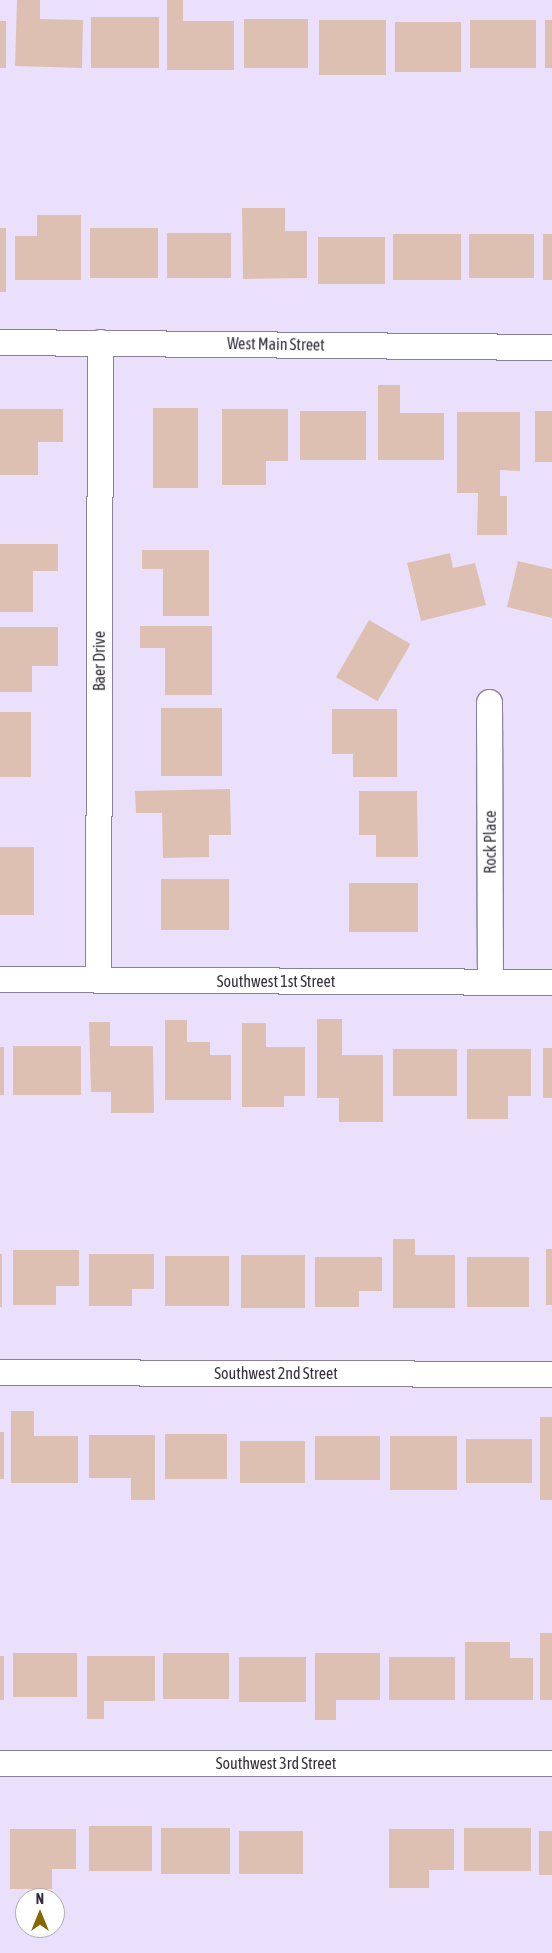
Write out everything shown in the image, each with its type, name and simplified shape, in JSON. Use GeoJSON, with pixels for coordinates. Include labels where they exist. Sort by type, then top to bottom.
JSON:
{"type":"FeatureCollection","features":[{"type":"Feature","properties":{"kind":"street","name":"West Main Street"},"geometry":{"type":"LineString","coordinates":[[0,342],[552,347]]}},
{"type":"Feature","properties":{"kind":"street","name":"Baer Drive"},"geometry":{"type":"LineString","coordinates":[[98,980],[100,342]]}},
{"type":"Feature","properties":{"kind":"street","name":"Rock Place"},"geometry":{"type":"LineString","coordinates":[[489,702],[490,982]]}},
{"type":"Feature","properties":{"kind":"street","name":"Southwest 1st Street"},"geometry":{"type":"LineString","coordinates":[[0,980],[552,982]]}},
{"type":"Feature","properties":{"kind":"street","name":"Southwest 2nd Street"},"geometry":{"type":"LineString","coordinates":[[0,1372],[552,1374]]}},
{"type":"Feature","properties":{"kind":"street","name":"Southwest 3rd Street"},"geometry":{"type":"LineString","coordinates":[[0,1763],[552,1763]]}},
{"type":"Feature","properties":{"kind":"building"},"geometry":{"type":"Polygon","coordinates":[[[17,0],[40,0],[40,19],[83,20],[82,68],[15,66],[17,0]]]}},
{"type":"Feature","properties":{"kind":"building"},"geometry":{"type":"Polygon","coordinates":[[[167,0],[183,0],[183,21],[234,21],[234,70],[167,70],[167,0]]]}},
{"type":"Feature","properties":{"kind":"building"},"geometry":{"type":"Polygon","coordinates":[[[91,17],[159,17],[159,68],[91,68],[91,17]]]}},
{"type":"Feature","properties":{"kind":"building"},"geometry":{"type":"Polygon","coordinates":[[[244,19],[308,19],[308,68],[244,68],[244,19]]]}},
{"type":"Feature","properties":{"kind":"building"},"geometry":{"type":"Polygon","coordinates":[[[319,20],[386,20],[386,75],[319,75],[319,20]]]}},
{"type":"Feature","properties":{"kind":"building"},"geometry":{"type":"Polygon","coordinates":[[[470,20],[536,20],[536,68],[470,68],[470,20]]]}},
{"type":"Feature","properties":{"kind":"building"},"geometry":{"type":"Polygon","coordinates":[[[545,20],[552,20],[552,68],[545,68],[545,20]]]}},
{"type":"Feature","properties":{"kind":"building"},"geometry":{"type":"Polygon","coordinates":[[[0,21],[6,21],[6,68],[0,68],[0,21]]]}},
{"type":"Feature","properties":{"kind":"building"},"geometry":{"type":"Polygon","coordinates":[[[395,22],[461,22],[461,72],[395,72],[395,22]]]}},
{"type":"Feature","properties":{"kind":"building"},"geometry":{"type":"Polygon","coordinates":[[[242,208],[285,208],[285,231],[307,231],[307,278],[243,279],[242,208]]]}},
{"type":"Feature","properties":{"kind":"building"},"geometry":{"type":"Polygon","coordinates":[[[37,215],[81,215],[81,280],[15,280],[15,236],[37,236],[37,215]]]}},
{"type":"Feature","properties":{"kind":"building"},"geometry":{"type":"Polygon","coordinates":[[[0,228],[6,228],[6,292],[0,292],[0,228]]]}},
{"type":"Feature","properties":{"kind":"building"},"geometry":{"type":"Polygon","coordinates":[[[90,228],[158,228],[158,278],[90,278],[90,228]]]}},
{"type":"Feature","properties":{"kind":"building"},"geometry":{"type":"Polygon","coordinates":[[[167,233],[231,233],[231,278],[167,278],[167,233]]]}},
{"type":"Feature","properties":{"kind":"building"},"geometry":{"type":"Polygon","coordinates":[[[393,234],[461,234],[461,280],[393,280],[393,234]]]}},
{"type":"Feature","properties":{"kind":"building"},"geometry":{"type":"Polygon","coordinates":[[[469,234],[534,234],[534,278],[469,278],[469,234]]]}},
{"type":"Feature","properties":{"kind":"building"},"geometry":{"type":"Polygon","coordinates":[[[543,234],[552,234],[552,280],[543,280],[543,234]]]}},
{"type":"Feature","properties":{"kind":"building"},"geometry":{"type":"Polygon","coordinates":[[[318,237],[385,237],[385,284],[318,284],[318,237]]]}},
{"type":"Feature","properties":{"kind":"building"},"geometry":{"type":"Polygon","coordinates":[[[378,385],[400,385],[400,413],[444,413],[444,460],[378,460],[378,385]]]}},
{"type":"Feature","properties":{"kind":"building"},"geometry":{"type":"Polygon","coordinates":[[[153,408],[198,408],[198,488],[153,488],[153,408]]]}},
{"type":"Feature","properties":{"kind":"building"},"geometry":{"type":"Polygon","coordinates":[[[0,409],[63,409],[63,442],[38,442],[38,475],[0,475],[0,409]]]}},
{"type":"Feature","properties":{"kind":"building"},"geometry":{"type":"Polygon","coordinates":[[[222,409],[288,409],[288,461],[266,461],[266,485],[222,485],[222,409]]]}},
{"type":"Feature","properties":{"kind":"building"},"geometry":{"type":"Polygon","coordinates":[[[300,411],[366,411],[366,460],[300,460],[300,411]]]}},
{"type":"Feature","properties":{"kind":"building"},"geometry":{"type":"Polygon","coordinates":[[[535,411],[552,411],[552,462],[535,462],[535,411]]]}},
{"type":"Feature","properties":{"kind":"building"},"geometry":{"type":"Polygon","coordinates":[[[457,412],[520,412],[520,471],[500,470],[500,496],[507,496],[507,535],[477,535],[478,493],[457,493],[457,412]]]}},
{"type":"Feature","properties":{"kind":"building"},"geometry":{"type":"Polygon","coordinates":[[[0,544],[58,544],[58,571],[33,571],[33,612],[0,612],[0,544]]]}},
{"type":"Feature","properties":{"kind":"building"},"geometry":{"type":"Polygon","coordinates":[[[142,550],[209,550],[209,616],[163,616],[163,569],[142,569],[142,550]]]}},
{"type":"Feature","properties":{"kind":"building"},"geometry":{"type":"Polygon","coordinates":[[[450,553],[453,568],[475,563],[486,605],[421,621],[407,563],[450,553]]]}},
{"type":"Feature","properties":{"kind":"building"},"geometry":{"type":"Polygon","coordinates":[[[518,561],[552,569],[552,618],[507,607],[518,561]]]}},
{"type":"Feature","properties":{"kind":"building"},"geometry":{"type":"Polygon","coordinates":[[[369,620],[411,644],[378,701],[336,677],[369,620]]]}},
{"type":"Feature","properties":{"kind":"building"},"geometry":{"type":"Polygon","coordinates":[[[140,626],[212,626],[212,695],[165,695],[165,648],[140,648],[140,626]]]}},
{"type":"Feature","properties":{"kind":"building"},"geometry":{"type":"Polygon","coordinates":[[[0,627],[58,627],[58,666],[32,666],[32,692],[0,692],[0,627]]]}},
{"type":"Feature","properties":{"kind":"building"},"geometry":{"type":"Polygon","coordinates":[[[161,708],[222,708],[222,776],[161,776],[161,708]]]}},
{"type":"Feature","properties":{"kind":"building"},"geometry":{"type":"Polygon","coordinates":[[[332,709],[397,709],[397,777],[353,777],[353,754],[332,754],[332,709]]]}},
{"type":"Feature","properties":{"kind":"building"},"geometry":{"type":"Polygon","coordinates":[[[0,712],[31,712],[31,777],[0,777],[0,712]]]}},
{"type":"Feature","properties":{"kind":"building"},"geometry":{"type":"Polygon","coordinates":[[[230,789],[231,835],[209,835],[209,857],[163,858],[162,813],[136,813],[135,791],[230,789]]]}},
{"type":"Feature","properties":{"kind":"building"},"geometry":{"type":"Polygon","coordinates":[[[359,791],[417,791],[418,857],[376,857],[376,835],[359,835],[359,791]]]}},
{"type":"Feature","properties":{"kind":"building"},"geometry":{"type":"Polygon","coordinates":[[[0,847],[34,847],[34,915],[0,915],[0,847]]]}},
{"type":"Feature","properties":{"kind":"building"},"geometry":{"type":"Polygon","coordinates":[[[161,879],[229,879],[229,930],[161,930],[161,879]]]}},
{"type":"Feature","properties":{"kind":"building"},"geometry":{"type":"Polygon","coordinates":[[[349,883],[418,883],[418,932],[349,932],[349,883]]]}},
{"type":"Feature","properties":{"kind":"building"},"geometry":{"type":"Polygon","coordinates":[[[317,1019],[342,1019],[342,1055],[383,1055],[383,1122],[339,1122],[339,1098],[317,1098],[317,1019]]]}},
{"type":"Feature","properties":{"kind":"building"},"geometry":{"type":"Polygon","coordinates":[[[165,1020],[187,1020],[187,1042],[210,1042],[210,1055],[231,1055],[231,1100],[165,1100],[165,1020]]]}},
{"type":"Feature","properties":{"kind":"building"},"geometry":{"type":"Polygon","coordinates":[[[89,1022],[110,1022],[110,1046],[153,1046],[154,1113],[111,1113],[111,1092],[91,1092],[89,1022]]]}},
{"type":"Feature","properties":{"kind":"building"},"geometry":{"type":"Polygon","coordinates":[[[242,1023],[266,1023],[266,1047],[305,1047],[305,1096],[284,1096],[284,1107],[242,1107],[242,1023]]]}},
{"type":"Feature","properties":{"kind":"building"},"geometry":{"type":"Polygon","coordinates":[[[13,1046],[81,1046],[81,1095],[13,1095],[13,1046]]]}},
{"type":"Feature","properties":{"kind":"building"},"geometry":{"type":"Polygon","coordinates":[[[0,1047],[4,1047],[4,1095],[0,1095],[0,1047]]]}},
{"type":"Feature","properties":{"kind":"building"},"geometry":{"type":"Polygon","coordinates":[[[543,1048],[552,1048],[552,1098],[543,1098],[543,1048]]]}},
{"type":"Feature","properties":{"kind":"building"},"geometry":{"type":"Polygon","coordinates":[[[393,1049],[457,1049],[457,1096],[393,1096],[393,1049]]]}},
{"type":"Feature","properties":{"kind":"building"},"geometry":{"type":"Polygon","coordinates":[[[467,1049],[531,1049],[531,1096],[508,1096],[508,1119],[467,1119],[467,1049]]]}},
{"type":"Feature","properties":{"kind":"building"},"geometry":{"type":"Polygon","coordinates":[[[393,1239],[415,1239],[415,1255],[455,1255],[455,1308],[393,1308],[393,1239]]]}},
{"type":"Feature","properties":{"kind":"building"},"geometry":{"type":"Polygon","coordinates":[[[546,1249],[552,1249],[552,1305],[546,1305],[546,1249]]]}},
{"type":"Feature","properties":{"kind":"building"},"geometry":{"type":"Polygon","coordinates":[[[13,1250],[79,1250],[79,1286],[56,1286],[56,1305],[13,1305],[13,1250]]]}},
{"type":"Feature","properties":{"kind":"building"},"geometry":{"type":"Polygon","coordinates":[[[0,1254],[2,1254],[2,1307],[0,1307],[0,1254]]]}},
{"type":"Feature","properties":{"kind":"building"},"geometry":{"type":"Polygon","coordinates":[[[89,1254],[154,1254],[154,1289],[132,1289],[132,1306],[89,1306],[89,1254]]]}},
{"type":"Feature","properties":{"kind":"building"},"geometry":{"type":"Polygon","coordinates":[[[241,1255],[305,1255],[305,1308],[241,1308],[241,1255]]]}},
{"type":"Feature","properties":{"kind":"building"},"geometry":{"type":"Polygon","coordinates":[[[165,1256],[229,1256],[229,1306],[165,1306],[165,1256]]]}},
{"type":"Feature","properties":{"kind":"building"},"geometry":{"type":"Polygon","coordinates":[[[315,1257],[382,1257],[382,1291],[359,1291],[359,1307],[315,1307],[315,1257]]]}},
{"type":"Feature","properties":{"kind":"building"},"geometry":{"type":"Polygon","coordinates":[[[467,1257],[529,1257],[529,1307],[467,1307],[467,1257]]]}},
{"type":"Feature","properties":{"kind":"building"},"geometry":{"type":"Polygon","coordinates":[[[11,1411],[34,1411],[34,1436],[78,1436],[78,1483],[11,1483],[11,1411]]]}},
{"type":"Feature","properties":{"kind":"building"},"geometry":{"type":"Polygon","coordinates":[[[540,1417],[552,1417],[552,1500],[540,1500],[540,1417]]]}},
{"type":"Feature","properties":{"kind":"building"},"geometry":{"type":"Polygon","coordinates":[[[0,1432],[4,1432],[4,1479],[0,1479],[0,1432]]]}},
{"type":"Feature","properties":{"kind":"building"},"geometry":{"type":"Polygon","coordinates":[[[165,1434],[227,1434],[227,1479],[165,1479],[165,1434]]]}},
{"type":"Feature","properties":{"kind":"building"},"geometry":{"type":"Polygon","coordinates":[[[89,1435],[155,1435],[155,1500],[131,1500],[131,1478],[89,1478],[89,1435]]]}},
{"type":"Feature","properties":{"kind":"building"},"geometry":{"type":"Polygon","coordinates":[[[315,1436],[380,1436],[380,1480],[315,1480],[315,1436]]]}},
{"type":"Feature","properties":{"kind":"building"},"geometry":{"type":"Polygon","coordinates":[[[390,1436],[457,1436],[457,1490],[390,1490],[390,1436]]]}},
{"type":"Feature","properties":{"kind":"building"},"geometry":{"type":"Polygon","coordinates":[[[466,1439],[532,1439],[532,1483],[466,1483],[466,1439]]]}},
{"type":"Feature","properties":{"kind":"building"},"geometry":{"type":"Polygon","coordinates":[[[240,1441],[305,1441],[305,1483],[240,1483],[240,1441]]]}},
{"type":"Feature","properties":{"kind":"building"},"geometry":{"type":"Polygon","coordinates":[[[540,1633],[552,1633],[552,1700],[540,1700],[540,1633]]]}},
{"type":"Feature","properties":{"kind":"building"},"geometry":{"type":"Polygon","coordinates":[[[465,1642],[510,1642],[510,1658],[533,1658],[533,1700],[465,1700],[465,1642]]]}},
{"type":"Feature","properties":{"kind":"building"},"geometry":{"type":"Polygon","coordinates":[[[13,1653],[77,1653],[77,1697],[13,1697],[13,1653]]]}},
{"type":"Feature","properties":{"kind":"building"},"geometry":{"type":"Polygon","coordinates":[[[163,1653],[229,1653],[229,1699],[163,1699],[163,1653]]]}},
{"type":"Feature","properties":{"kind":"building"},"geometry":{"type":"Polygon","coordinates":[[[315,1653],[380,1653],[380,1700],[336,1700],[336,1720],[315,1720],[315,1653]]]}},
{"type":"Feature","properties":{"kind":"building"},"geometry":{"type":"Polygon","coordinates":[[[0,1656],[4,1656],[4,1700],[0,1700],[0,1656]]]}},
{"type":"Feature","properties":{"kind":"building"},"geometry":{"type":"Polygon","coordinates":[[[87,1656],[155,1656],[155,1701],[104,1701],[104,1719],[87,1719],[87,1656]]]}},
{"type":"Feature","properties":{"kind":"building"},"geometry":{"type":"Polygon","coordinates":[[[239,1657],[306,1657],[306,1702],[239,1702],[239,1657]]]}},
{"type":"Feature","properties":{"kind":"building"},"geometry":{"type":"Polygon","coordinates":[[[389,1657],[455,1657],[455,1700],[389,1700],[389,1657]]]}},
{"type":"Feature","properties":{"kind":"building"},"geometry":{"type":"Polygon","coordinates":[[[89,1826],[152,1826],[152,1871],[89,1871],[89,1826]]]}},
{"type":"Feature","properties":{"kind":"building"},"geometry":{"type":"Polygon","coordinates":[[[161,1828],[230,1828],[230,1874],[161,1874],[161,1828]]]}},
{"type":"Feature","properties":{"kind":"building"},"geometry":{"type":"Polygon","coordinates":[[[464,1828],[531,1828],[531,1871],[464,1871],[464,1828]]]}},
{"type":"Feature","properties":{"kind":"building"},"geometry":{"type":"Polygon","coordinates":[[[10,1829],[76,1829],[76,1869],[52,1869],[52,1888],[10,1889],[10,1829]]]}},
{"type":"Feature","properties":{"kind":"building"},"geometry":{"type":"Polygon","coordinates":[[[389,1829],[454,1829],[454,1870],[429,1870],[429,1888],[389,1888],[389,1829]]]}},
{"type":"Feature","properties":{"kind":"building"},"geometry":{"type":"Polygon","coordinates":[[[239,1831],[303,1831],[303,1874],[239,1874],[239,1831]]]}},
{"type":"Feature","properties":{"kind":"building"},"geometry":{"type":"Polygon","coordinates":[[[539,1831],[552,1831],[552,1875],[539,1875],[539,1831]]]}}]}
